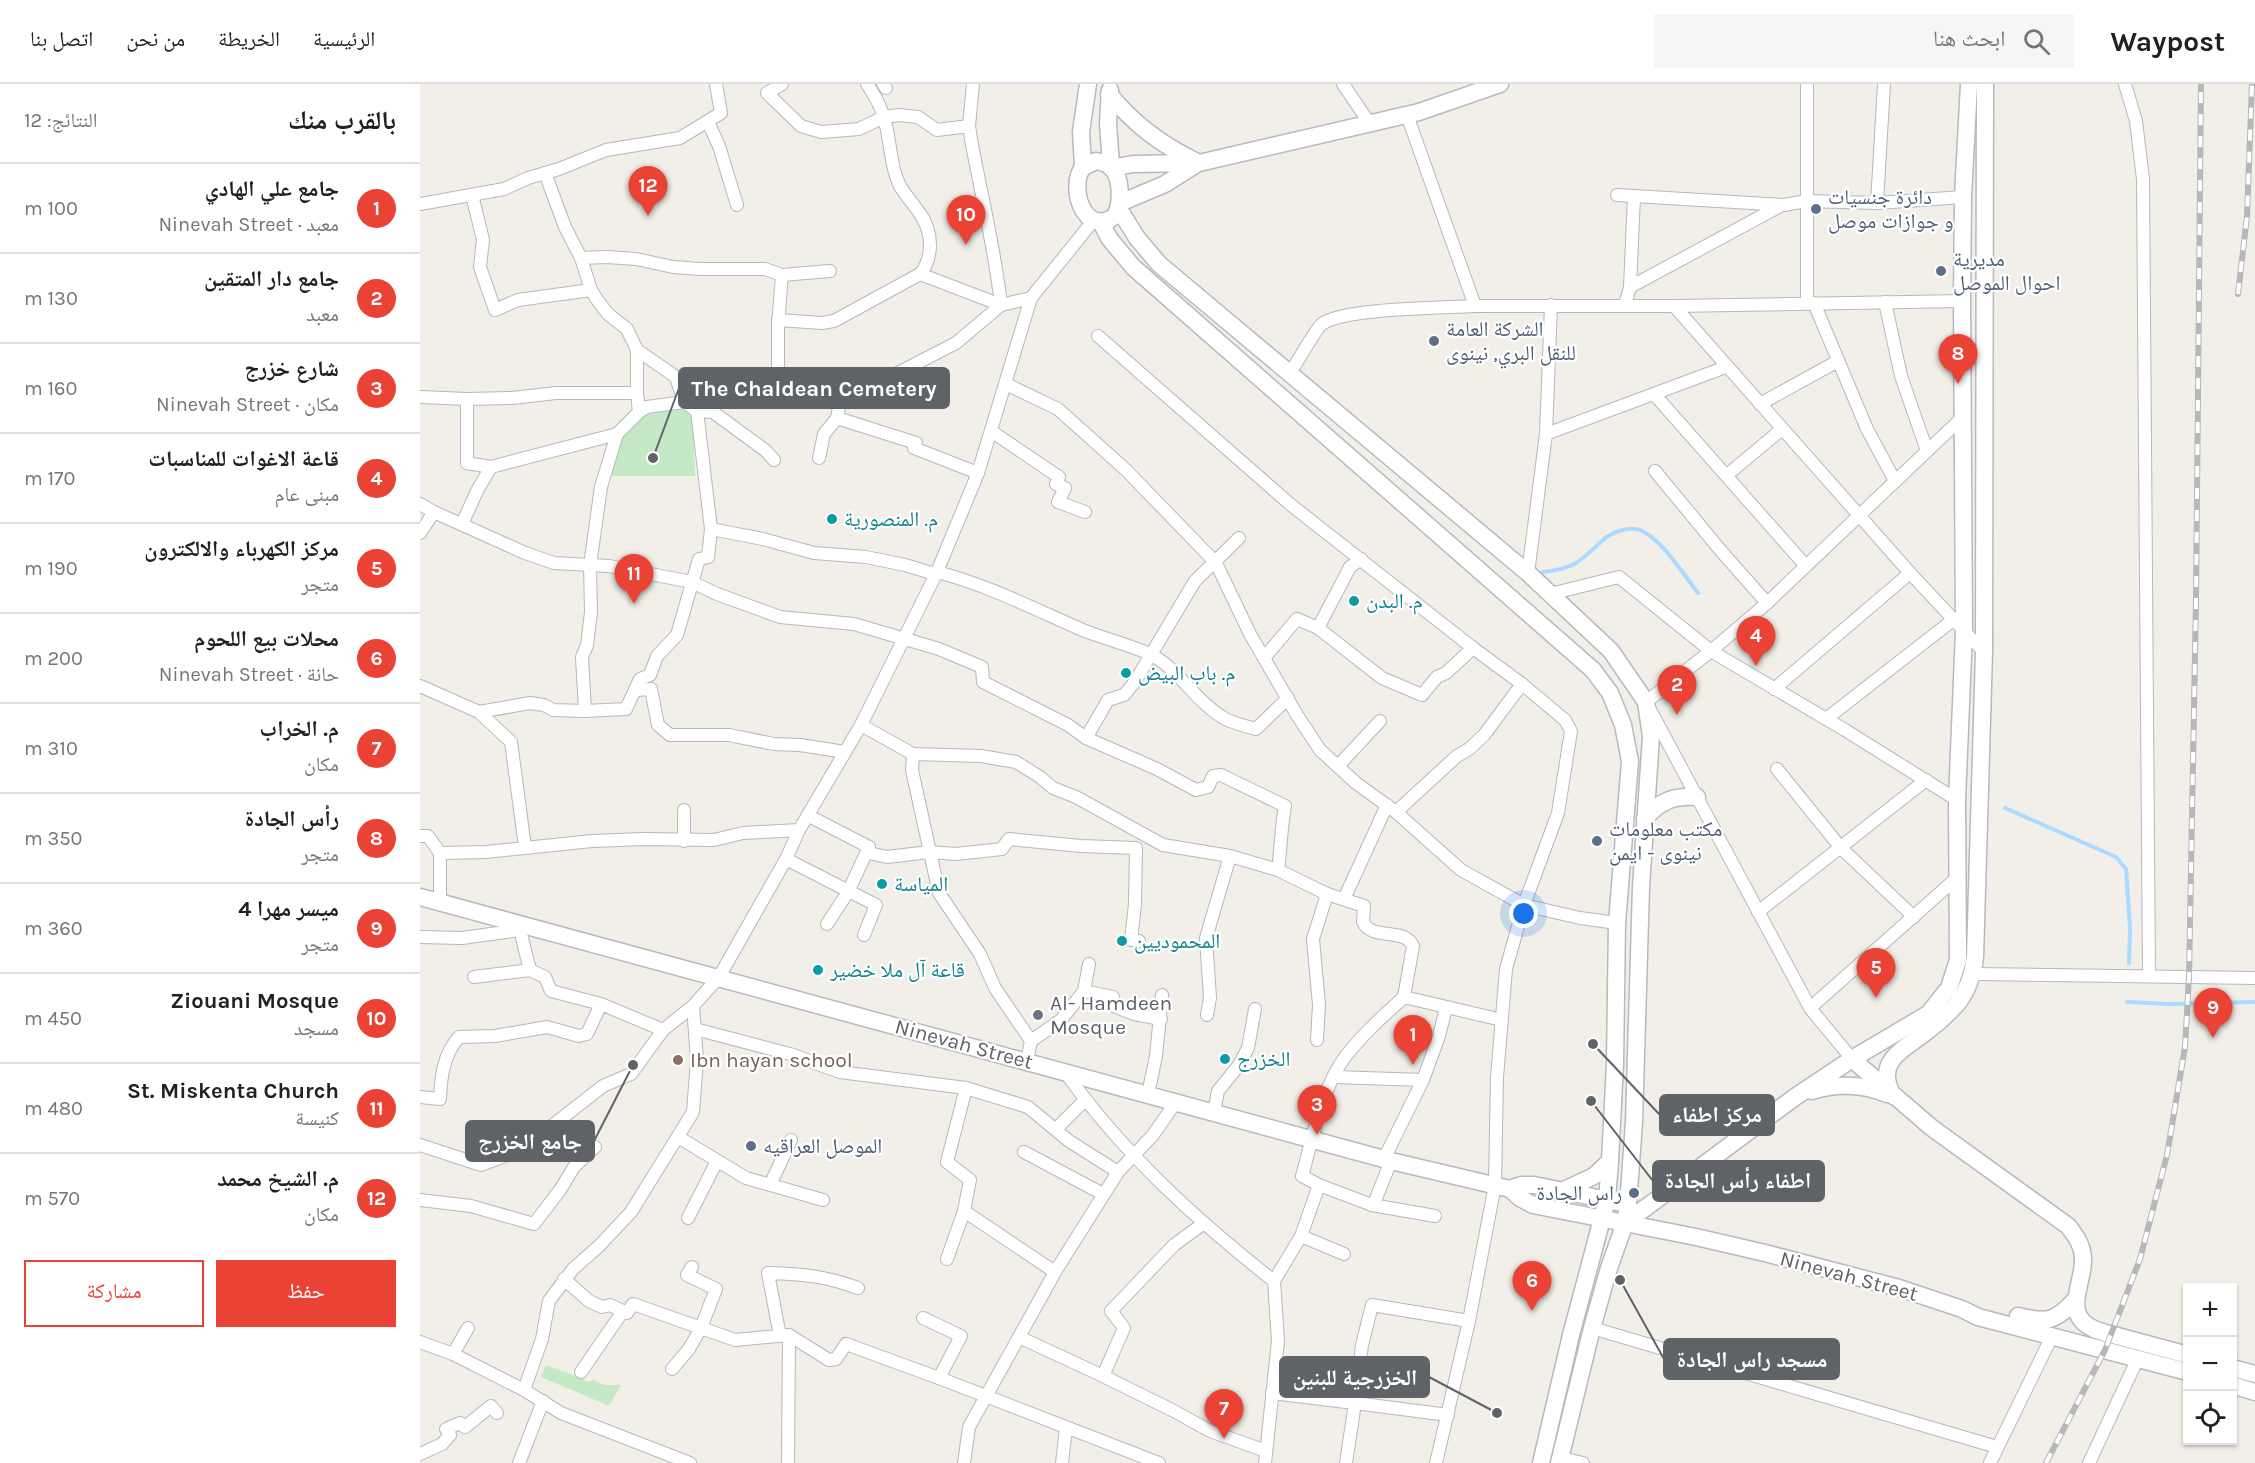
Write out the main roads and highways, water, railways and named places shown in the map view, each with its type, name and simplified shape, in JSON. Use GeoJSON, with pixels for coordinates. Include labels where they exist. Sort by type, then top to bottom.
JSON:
{"type":"FeatureCollection","features":[{"type":"Feature","properties":{"kind":"main road"},"geometry":{"type":"LineString","coordinates":[[1088,84],[1081,132],[1083,167],[1076,180],[1083,211],[1097,221],[1133,267],[1593,670],[1610,693],[1623,725],[1630,761],[1617,923],[1615,1064],[1606,1200],[1541,1463]]}},
{"type":"Feature","properties":{"kind":"main road"},"geometry":{"type":"LineString","coordinates":[[1083,167],[1096,161],[1111,167],[1133,164],[1199,163],[1407,115],[1500,84]]}},
{"type":"Feature","properties":{"kind":"main road"},"geometry":{"type":"LineString","coordinates":[[1893,1096],[1889,1089],[1887,1072],[1893,1056],[1937,1023],[1949,1002],[1958,960],[1958,626],[1964,416],[1963,197],[1969,84]]}},
{"type":"Feature","properties":{"kind":"main road"},"geometry":{"type":"LineString","coordinates":[[1625,1223],[1795,1097],[1852,1059],[1949,1002],[1969,985],[1973,974],[1984,652],[1985,84]]}},
{"type":"Feature","properties":{"kind":"main road"},"geometry":{"type":"LineString","coordinates":[[1110,89],[1128,116],[1149,135],[1199,163]]}},
{"type":"Feature","properties":{"kind":"main road"},"geometry":{"type":"LineString","coordinates":[[1110,89],[1108,130],[1111,167],[1117,179],[1120,206],[1137,238],[1159,264],[1528,573],[1611,651],[1646,702],[1651,736],[1641,887],[1634,1122],[1628,1205],[1625,1223],[1592,1328],[1560,1460]]}},
{"type":"Feature","properties":{"kind":"main road"},"geometry":{"type":"LineString","coordinates":[[1097,221],[1108,220],[1120,206],[1165,184],[1199,163]]}},
{"type":"Feature","properties":{"kind":"main road"},"geometry":{"type":"LineString","coordinates":[[1645,819],[1651,811],[1667,800],[1697,796]]}},
{"type":"Feature","properties":{"kind":"main road","name":"Ninevah Street"},"geometry":{"type":"LineString","coordinates":[[420,897],[523,928],[719,977],[1387,1160],[1502,1187],[1533,1205],[1764,1253],[1899,1288],[1962,1309],[1974,1316],[2183,1371]]}},
{"type":"Feature","properties":{"kind":"main road"},"geometry":{"type":"LineString","coordinates":[[1852,1059],[1893,1096],[1951,1142],[2068,1226],[2082,1251],[2083,1262],[2076,1299],[2078,1314],[2082,1320],[2094,1330],[2183,1354]]}},
{"type":"Feature","properties":{"kind":"main road"},"geometry":{"type":"LineString","coordinates":[[1615,1064],[1635,1066]]}},
{"type":"Feature","properties":{"kind":"main road"},"geometry":{"type":"LineString","coordinates":[[1795,1097],[1819,1089],[1844,1085],[1869,1088],[1893,1096]]}},
{"type":"Feature","properties":{"kind":"main road"},"geometry":{"type":"LineString","coordinates":[[1564,1190],[1594,1176],[1610,1161]]}},
{"type":"Feature","properties":{"kind":"main road","name":"Ninevah Street"},"geometry":{"type":"LineString","coordinates":[[1502,1187],[1526,1184],[1628,1205]]}},
{"type":"Feature","properties":{"kind":"main road"},"geometry":{"type":"LineString","coordinates":[[1962,1309],[1983,1308],[2040,1321],[2058,1317],[2076,1299]]}},
{"type":"Feature","properties":{"kind":"main road"},"geometry":{"type":"LineString","coordinates":[[2237,1369],[2255,1374]]}},
{"type":"Feature","properties":{"kind":"main road"},"geometry":{"type":"LineString","coordinates":[[2237,1387],[2255,1392]]}},
{"type":"Feature","properties":{"kind":"waterway"},"geometry":{"type":"LineString","coordinates":[[1543,572],[1570,566],[1616,532],[1638,529],[1658,542],[1698,593]]}},
{"type":"Feature","properties":{"kind":"waterway"},"geometry":{"type":"LineString","coordinates":[[2005,808],[2116,857],[2126,869],[2130,929],[2129,963]]}},
{"type":"Feature","properties":{"kind":"waterway"},"geometry":{"type":"LineString","coordinates":[[2127,1002],[2168,1004],[2255,1002]]}},
{"type":"Feature","properties":{"kind":"railway"},"geometry":{"type":"LineString","coordinates":[[2046,1463],[2105,1350],[2140,1259],[2167,1155],[2185,1047],[2189,977],[2196,601],[2201,84]]}},
{"type":"Feature","properties":{"kind":"railway"},"geometry":{"type":"LineString","coordinates":[[2238,294],[2247,216],[2252,84]]}},
{"type":"Feature","properties":{"kind":"place","name":"دائرة جنسيات و جوازات موصل"},"geometry":{"type":"Point","coordinates":[1816,209]}},
{"type":"Feature","properties":{"kind":"place","name":"م. الشيخ محمد"},"geometry":{"type":"Point","coordinates":[648,216]}},
{"type":"Feature","properties":{"kind":"place","name":"Ziouani Mosque"},"geometry":{"type":"Point","coordinates":[966,245]}},
{"type":"Feature","properties":{"kind":"place","name":"مديرية احوال الموصل"},"geometry":{"type":"Point","coordinates":[1941,271]}},
{"type":"Feature","properties":{"kind":"place","name":"الشركة العامة للنقل البري, نينوى"},"geometry":{"type":"Point","coordinates":[1434,341]}},
{"type":"Feature","properties":{"kind":"place","name":"رأس الجادة"},"geometry":{"type":"Point","coordinates":[1958,384]}},
{"type":"Feature","properties":{"kind":"place","name":"The Chaldean Cemetery"},"geometry":{"type":"Point","coordinates":[653,458]}},
{"type":"Feature","properties":{"kind":"place","name":"م. المنصورية"},"geometry":{"type":"Point","coordinates":[832,519]}},
{"type":"Feature","properties":{"kind":"place","name":"م. البدن"},"geometry":{"type":"Point","coordinates":[1354,601]}},
{"type":"Feature","properties":{"kind":"place","name":"St. Miskenta Church"},"geometry":{"type":"Point","coordinates":[634,604]}},
{"type":"Feature","properties":{"kind":"place","name":"قاعة الاغوات للمناسبات"},"geometry":{"type":"Point","coordinates":[1756,666]}},
{"type":"Feature","properties":{"kind":"place","name":"م. باب البيض"},"geometry":{"type":"Point","coordinates":[1126,673]}},
{"type":"Feature","properties":{"kind":"place","name":"جامع دار المتقين"},"geometry":{"type":"Point","coordinates":[1677,715]}},
{"type":"Feature","properties":{"kind":"place","name":"مكتب معلومات نينوى - ايمن"},"geometry":{"type":"Point","coordinates":[1597,841]}},
{"type":"Feature","properties":{"kind":"place","name":"المياسة"},"geometry":{"type":"Point","coordinates":[882,884]}},
{"type":"Feature","properties":{"kind":"place","name":"المحموديين"},"geometry":{"type":"Point","coordinates":[1122,941]}},
{"type":"Feature","properties":{"kind":"place","name":"قاعة آل ملا خضير"},"geometry":{"type":"Point","coordinates":[818,970]}},
{"type":"Feature","properties":{"kind":"place","name":"مركز الكهرباء والالكترون"},"geometry":{"type":"Point","coordinates":[1876,998]}},
{"type":"Feature","properties":{"kind":"place","name":"Al- Hamdeen Mosque"},"geometry":{"type":"Point","coordinates":[1038,1015]}},
{"type":"Feature","properties":{"kind":"place","name":"ميسر مهرا 4"},"geometry":{"type":"Point","coordinates":[2213,1038]}},
{"type":"Feature","properties":{"kind":"place","name":"مركز اطفاء"},"geometry":{"type":"Point","coordinates":[1593,1044]}},
{"type":"Feature","properties":{"kind":"place","name":"الخزرج"},"geometry":{"type":"Point","coordinates":[1225,1059]}},
{"type":"Feature","properties":{"kind":"place","name":"Ibn hayan school"},"geometry":{"type":"Point","coordinates":[678,1060]}},
{"type":"Feature","properties":{"kind":"place","name":"جامع الخزرج"},"geometry":{"type":"Point","coordinates":[633,1065]}},
{"type":"Feature","properties":{"kind":"place","name":"جامع علي الهادي"},"geometry":{"type":"Point","coordinates":[1413,1065]}},
{"type":"Feature","properties":{"kind":"place","name":"اطفاء رأس الجادة"},"geometry":{"type":"Point","coordinates":[1591,1101]}},
{"type":"Feature","properties":{"kind":"place","name":"شارع خزرج"},"geometry":{"type":"Point","coordinates":[1317,1135]}},
{"type":"Feature","properties":{"kind":"place","name":"الموصل العراقيه"},"geometry":{"type":"Point","coordinates":[751,1146]}},
{"type":"Feature","properties":{"kind":"place","name":"راس الجادة"},"geometry":{"type":"Point","coordinates":[1634,1193]}},
{"type":"Feature","properties":{"kind":"place","name":"مسجد راس الجادة"},"geometry":{"type":"Point","coordinates":[1620,1280]}},
{"type":"Feature","properties":{"kind":"place","name":"محلات بيع اللحوم"},"geometry":{"type":"Point","coordinates":[1532,1311]}},
{"type":"Feature","properties":{"kind":"place","name":"الخزرجية للبنين"},"geometry":{"type":"Point","coordinates":[1497,1413]}},
{"type":"Feature","properties":{"kind":"place","name":"م. الخراب"},"geometry":{"type":"Point","coordinates":[1224,1439]}}]}
